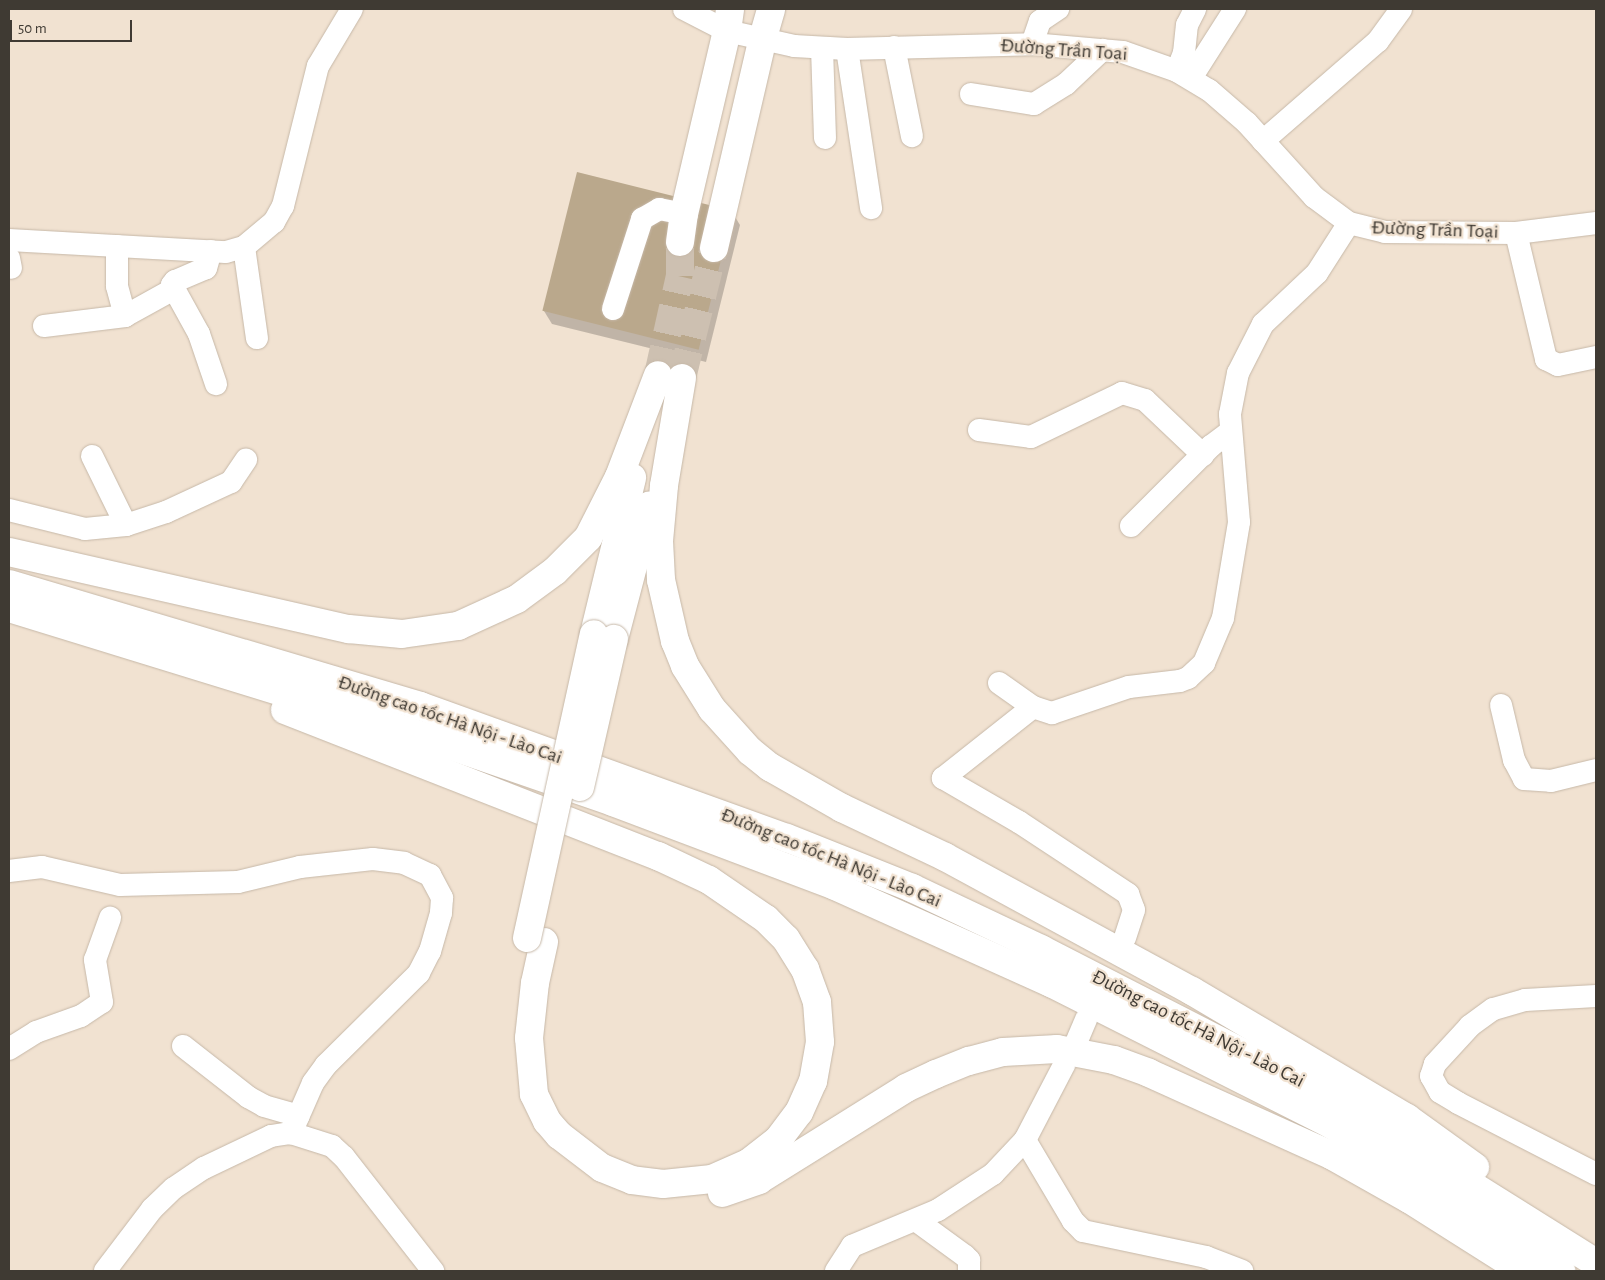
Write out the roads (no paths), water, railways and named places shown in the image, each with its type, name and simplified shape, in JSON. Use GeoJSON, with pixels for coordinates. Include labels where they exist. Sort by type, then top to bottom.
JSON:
{"type":"FeatureCollection","features":[{"type":"Feature","properties":{"kind":"main road"},"geometry":{"type":"LineString","coordinates":[[714,248],[771,9]]}},
{"type":"Feature","properties":{"kind":"main road"},"geometry":{"type":"LineString","coordinates":[[680,242],[684,214],[728,20]]}},
{"type":"Feature","properties":{"kind":"main road"},"geometry":{"type":"LineString","coordinates":[[9,552],[350,629],[402,634],[458,626],[517,599],[555,571],[588,538],[670,377]]}},
{"type":"Feature","properties":{"kind":"main road"},"geometry":{"type":"LineString","coordinates":[[15,610],[398,752],[658,856],[710,880],[736,897],[786,939],[805,969],[817,1002],[820,1042],[813,1081],[799,1112],[779,1139],[748,1163],[712,1179],[663,1184],[632,1180],[602,1168],[559,1135],[547,1121],[534,1094],[529,1038],[535,940],[604,636],[670,377]]}},
{"type":"Feature","properties":{"kind":"main road"},"geometry":{"type":"LineString","coordinates":[[670,377],[659,541],[661,580],[674,641],[685,666],[712,709],[750,751],[770,768],[842,808],[945,857],[1086,932],[1407,1118],[1470,1163],[1585,1255]]}},
{"type":"Feature","properties":{"kind":"main road","name":"Đường cao tốc Hà Nội - Lào Cai"},"geometry":{"type":"LineString","coordinates":[[9,584],[420,706],[787,838],[912,888],[1041,949],[1341,1103],[1585,1255]]}},
{"type":"Feature","properties":{"kind":"main road","name":"Đường cao tốc Hà Nội - Lào Cai"},"geometry":{"type":"LineString","coordinates":[[15,610],[408,731],[612,802],[835,886],[1051,983],[1332,1125],[1474,1213],[1561,1271]]}},
{"type":"Feature","properties":{"kind":"main road"},"geometry":{"type":"LineString","coordinates":[[535,940],[518,977],[512,1037],[513,1064],[522,1112],[532,1132],[562,1163],[597,1186],[628,1198],[664,1202],[717,1195],[758,1180],[906,1088],[936,1074],[969,1061],[1003,1052],[1057,1049],[1123,1063],[1240,1112],[1323,1151],[1409,1199],[1523,1271]]}},
{"type":"Feature","properties":{"kind":"street"},"geometry":{"type":"LineString","coordinates":[[9,240],[226,252],[244,247],[274,222],[282,206],[318,66],[352,9]]}},
{"type":"Feature","properties":{"kind":"street","name":"Đường Trần Toại"},"geometry":{"type":"LineString","coordinates":[[684,9],[728,20],[762,41],[822,48],[1032,44],[1102,50],[1148,58],[1184,75],[1230,106],[1314,197],[1349,223],[1385,232],[1516,234],[1596,223]]}},
{"type":"Feature","properties":{"kind":"street"},"geometry":{"type":"LineString","coordinates":[[1032,44],[1040,21],[1058,9]]}},
{"type":"Feature","properties":{"kind":"street"},"geometry":{"type":"LineString","coordinates":[[1184,75],[1187,26],[1195,9]]}},
{"type":"Feature","properties":{"kind":"street"},"geometry":{"type":"LineString","coordinates":[[1184,75],[1235,9]]}},
{"type":"Feature","properties":{"kind":"street"},"geometry":{"type":"LineString","coordinates":[[1263,141],[1378,41],[1401,9]]}},
{"type":"Feature","properties":{"kind":"street"},"geometry":{"type":"LineString","coordinates":[[894,47],[912,136]]}},
{"type":"Feature","properties":{"kind":"street"},"geometry":{"type":"LineString","coordinates":[[822,48],[825,138]]}},
{"type":"Feature","properties":{"kind":"street"},"geometry":{"type":"LineString","coordinates":[[848,49],[871,208]]}},
{"type":"Feature","properties":{"kind":"street"},"geometry":{"type":"LineString","coordinates":[[971,94],[1034,104],[1066,84],[1102,50]]}},
{"type":"Feature","properties":{"kind":"street"},"geometry":{"type":"LineString","coordinates":[[613,309],[642,220],[659,209],[684,214]]}},
{"type":"Feature","properties":{"kind":"street"},"geometry":{"type":"LineString","coordinates":[[999,683],[1033,707],[1052,713],[1129,687],[1180,681],[1197,672],[1204,663],[1223,618],[1239,522],[1231,431],[1234,387],[1252,340],[1271,314],[1317,273],[1349,223]]}},
{"type":"Feature","properties":{"kind":"street"},"geometry":{"type":"LineString","coordinates":[[1516,234],[1546,359],[1558,365],[1596,357]]}},
{"type":"Feature","properties":{"kind":"street"},"geometry":{"type":"LineString","coordinates":[[117,246],[117,286],[120,307],[125,316]]}},
{"type":"Feature","properties":{"kind":"street"},"geometry":{"type":"LineString","coordinates":[[244,247],[257,338]]}},
{"type":"Feature","properties":{"kind":"street"},"geometry":{"type":"LineString","coordinates":[[44,326],[125,316],[172,290],[175,281],[206,268],[211,251]]}},
{"type":"Feature","properties":{"kind":"street"},"geometry":{"type":"LineString","coordinates":[[172,290],[199,334],[216,384]]}},
{"type":"Feature","properties":{"kind":"street"},"geometry":{"type":"LineString","coordinates":[[979,430],[1031,437],[1122,393],[1145,400],[1203,454]]}},
{"type":"Feature","properties":{"kind":"street"},"geometry":{"type":"LineString","coordinates":[[1131,526],[1203,454],[1231,431]]}},
{"type":"Feature","properties":{"kind":"street"},"geometry":{"type":"LineString","coordinates":[[92,456],[126,525]]}},
{"type":"Feature","properties":{"kind":"street"},"geometry":{"type":"LineString","coordinates":[[9,510],[85,529],[126,525],[166,512],[231,482],[246,460]]}},
{"type":"Feature","properties":{"kind":"street"},"geometry":{"type":"LineString","coordinates":[[1501,705],[1514,760],[1524,780],[1551,781],[1596,770]]}},
{"type":"Feature","properties":{"kind":"street"},"geometry":{"type":"LineString","coordinates":[[1033,707],[943,778],[1019,822],[1128,894],[1134,910],[1125,938]]}},
{"type":"Feature","properties":{"kind":"street"},"geometry":{"type":"LineString","coordinates":[[9,871],[57,862],[107,885],[238,882],[300,867],[373,859],[404,863],[430,875],[442,898],[441,913],[430,951],[419,973],[326,1065],[295,1124],[204,1168],[174,1188],[152,1208],[105,1271]]}},
{"type":"Feature","properties":{"kind":"street"},"geometry":{"type":"LineString","coordinates":[[9,1049],[36,1032],[81,1016],[102,1002],[95,960],[110,918]]}},
{"type":"Feature","properties":{"kind":"street"},"geometry":{"type":"LineString","coordinates":[[1596,996],[1525,1000],[1494,1009],[1470,1026],[1434,1064],[1431,1076],[1440,1092],[1458,1103],[1596,1174]]}},
{"type":"Feature","properties":{"kind":"street"},"geometry":{"type":"LineString","coordinates":[[1076,1042],[1086,1019]]}},
{"type":"Feature","properties":{"kind":"street"},"geometry":{"type":"LineString","coordinates":[[183,1046],[248,1098],[332,1146],[344,1157],[433,1271]]}},
{"type":"Feature","properties":{"kind":"street"},"geometry":{"type":"LineString","coordinates":[[836,1271],[852,1246],[917,1221],[967,1193],[993,1174],[1025,1140],[1064,1065]]}},
{"type":"Feature","properties":{"kind":"street"},"geometry":{"type":"LineString","coordinates":[[1025,1140],[1073,1221],[1084,1231],[1206,1257],[1242,1271]]}},
{"type":"Feature","properties":{"kind":"street"},"geometry":{"type":"LineString","coordinates":[[917,1221],[965,1256],[969,1260],[969,1271]]}},
{"type":"Feature","properties":{"kind":"tunnel"},"geometry":{"type":"LineString","coordinates":[[658,375],[680,276],[680,242]]}},
{"type":"Feature","properties":{"kind":"tunnel"},"geometry":{"type":"LineString","coordinates":[[682,378],[714,248]]}}]}
